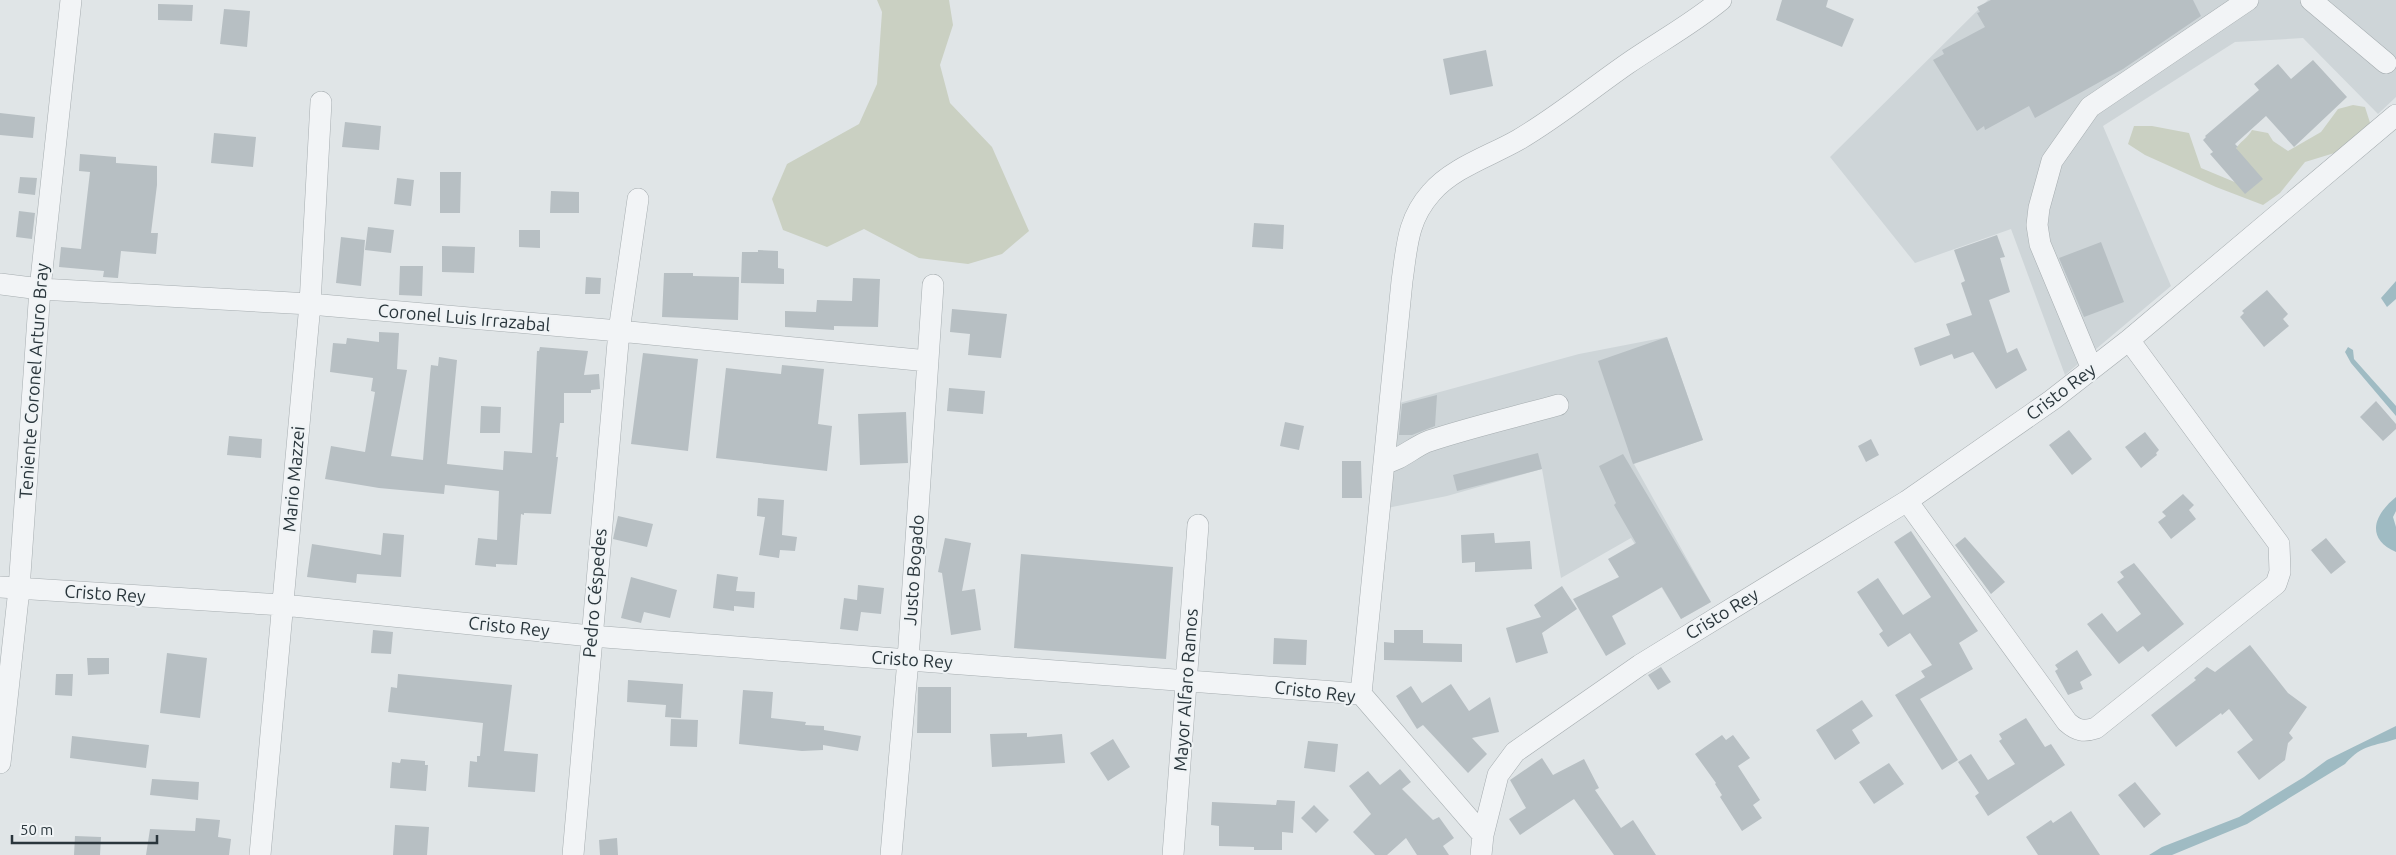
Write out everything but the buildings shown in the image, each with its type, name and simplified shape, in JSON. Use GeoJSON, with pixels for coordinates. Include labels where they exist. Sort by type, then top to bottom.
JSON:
{"type":"FeatureCollection","features":[{"type":"Feature","properties":{"kind":"street","name":"Teniente Coronel Arturo Bray"},"geometry":{"type":"LineString","coordinates":[[0,763],[10,588],[71,0]]}},
{"type":"Feature","properties":{"kind":"street"},"geometry":{"type":"LineString","coordinates":[[1361,694],[1402,281],[1410,228],[1420,208],[1444,180],[1520,139],[1630,62],[1701,16],[1721,0]]}},
{"type":"Feature","properties":{"kind":"street"},"geometry":{"type":"LineString","coordinates":[[2092,369],[2040,244],[2039,208],[2052,161],[2090,107],[2248,0]]}},
{"type":"Feature","properties":{"kind":"street"},"geometry":{"type":"LineString","coordinates":[[2311,0],[2386,63]]}},
{"type":"Feature","properties":{"kind":"street","name":"Mario Mazzei"},"geometry":{"type":"LineString","coordinates":[[260,855],[310,304],[321,102]]}},
{"type":"Feature","properties":{"kind":"street","name":"Cristo Rey"},"geometry":{"type":"LineString","coordinates":[[1482,845],[1498,775],[1515,752],[1640,665],[1907,501],[2052,400],[2130,340],[2393,125]]}},
{"type":"Feature","properties":{"kind":"street","name":"Pedro Céspedes"},"geometry":{"type":"LineString","coordinates":[[573,855],[591,636],[620,331],[638,199]]}},
{"type":"Feature","properties":{"kind":"street","name":"Coronel Luis Irrazabal"},"geometry":{"type":"LineString","coordinates":[[0,284],[40,289],[310,304],[620,331],[928,361]]}},
{"type":"Feature","properties":{"kind":"street","name":"Justo Bogado"},"geometry":{"type":"LineString","coordinates":[[891,855],[908,660],[932,285]]}},
{"type":"Feature","properties":{"kind":"street"},"geometry":{"type":"LineString","coordinates":[[1907,501],[2067,722],[2074,728],[2086,731],[2096,728],[2276,584],[2280,572],[2279,544],[2130,340]]}},
{"type":"Feature","properties":{"kind":"street"},"geometry":{"type":"LineString","coordinates":[[1384,462],[1399,458],[1419,445],[1440,437],[1558,405]]}},
{"type":"Feature","properties":{"kind":"street","name":"Mayor Alfaro Ramos"},"geometry":{"type":"LineString","coordinates":[[1173,855],[1188,680],[1198,524]]}},
{"type":"Feature","properties":{"kind":"street","name":"Cristo Rey"},"geometry":{"type":"LineString","coordinates":[[10,588],[283,605],[591,636],[1361,694],[1482,845]]}},
{"type":"Feature","properties":{"kind":"shaded area"},"geometry":{"type":"Polygon","coordinates":[[[877,0],[949,0],[953,25],[940,65],[950,103],[992,147],[1029,231],[1002,254],[968,264],[919,258],[864,229],[827,247],[783,230],[772,199],[787,164],[859,124],[877,84],[882,12],[877,0]]]}},
{"type":"Feature","properties":{"kind":"shaded area"},"geometry":{"type":"Polygon","coordinates":[[[1988,0],[2396,0],[2396,97],[2378,114],[2303,38],[2235,42],[2103,126],[2171,286],[2065,375],[2011,229],[1915,263],[1830,157],[1988,0]]]}},
{"type":"Feature","properties":{"kind":"shaded area"},"geometry":{"type":"Polygon","coordinates":[[[2353,105],[2365,107],[2371,126],[2341,151],[2305,162],[2280,193],[2263,205],[2216,187],[2145,155],[2128,144],[2134,126],[2152,126],[2189,133],[2201,168],[2237,183],[2234,161],[2235,153],[2237,147],[2252,130],[2268,133],[2273,141],[2288,151],[2321,132],[2338,109],[2353,105]]]}},
{"type":"Feature","properties":{"kind":"shaded area"},"geometry":{"type":"Polygon","coordinates":[[[1667,337],[1703,440],[1634,464],[1711,602],[1681,619],[1631,538],[1561,578],[1542,469],[1447,496],[1387,508],[1392,405],[1579,354],[1667,337]]]}},
{"type":"Feature","properties":{"kind":"water"},"geometry":{"type":"Polygon","coordinates":[[[2396,281],[2396,299],[2387,307],[2381,298],[2396,281]]]}},
{"type":"Feature","properties":{"kind":"water"},"geometry":{"type":"Polygon","coordinates":[[[2348,347],[2353,350],[2354,359],[2396,406],[2396,416],[2351,363],[2345,352],[2348,347]]]}},
{"type":"Feature","properties":{"kind":"water"},"geometry":{"type":"Polygon","coordinates":[[[2396,497],[2396,511],[2393,517],[2396,527],[2396,552],[2380,540],[2376,526],[2382,511],[2396,497]]]}},
{"type":"Feature","properties":{"kind":"water"},"geometry":{"type":"Polygon","coordinates":[[[2396,726],[2396,739],[2363,749],[2345,764],[2247,824],[2172,855],[2149,855],[2162,847],[2239,817],[2304,777],[2327,760],[2396,726]]]}}]}
